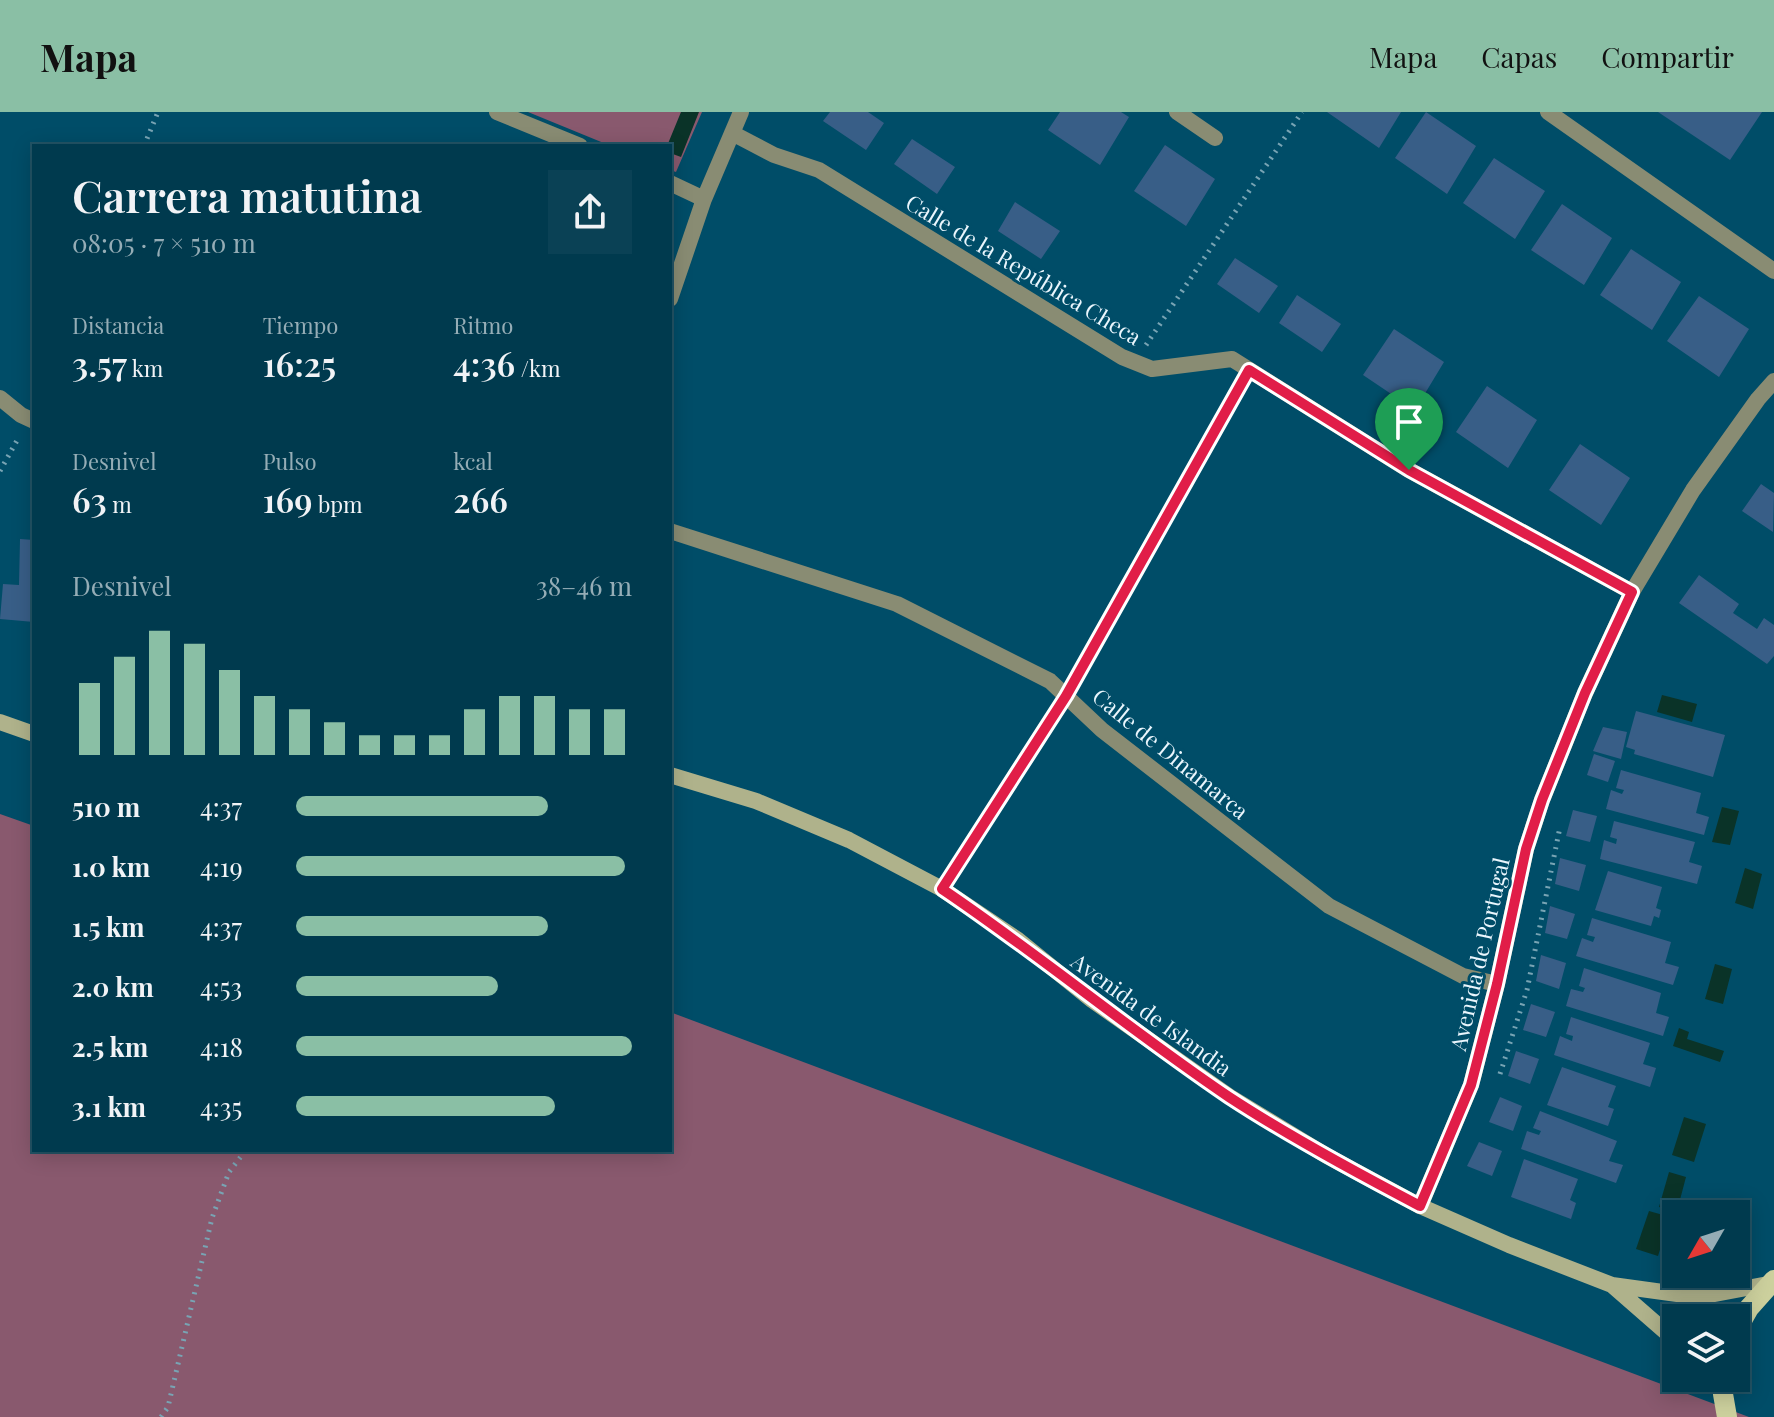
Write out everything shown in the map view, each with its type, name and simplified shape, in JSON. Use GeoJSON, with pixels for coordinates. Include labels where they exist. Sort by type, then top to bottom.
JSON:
{"type":"FeatureCollection","features":[{"type":"Feature","properties":{"kind":"main road"},"geometry":{"type":"LineString","coordinates":[[1750,1307],[1771,1282]]}},
{"type":"Feature","properties":{"kind":"main road"},"geometry":{"type":"LineString","coordinates":[[1725,1392],[1727,1417]]}},
{"type":"Feature","properties":{"kind":"street"},"geometry":{"type":"LineString","coordinates":[[497,112],[575,144]]}},
{"type":"Feature","properties":{"kind":"street"},"geometry":{"type":"LineString","coordinates":[[672,293],[704,199],[741,112]]}},
{"type":"Feature","properties":{"kind":"street"},"geometry":{"type":"LineString","coordinates":[[1177,112],[1215,138]]}},
{"type":"Feature","properties":{"kind":"street"},"geometry":{"type":"LineString","coordinates":[[1548,112],[1774,271]]}},
{"type":"Feature","properties":{"kind":"street","name":"Calle de la República Checa"},"geometry":{"type":"LineString","coordinates":[[732,133],[774,155],[819,170],[1122,357],[1152,369],[1232,359],[1409,470],[1632,592]]}},
{"type":"Feature","properties":{"kind":"street"},"geometry":{"type":"LineString","coordinates":[[672,184],[704,199]]}},
{"type":"Feature","properties":{"kind":"street","name":"Avenida de Portugal"},"geometry":{"type":"LineString","coordinates":[[1420,1206],[1471,1085],[1526,849],[1585,693],[1632,592],[1693,490],[1774,381]]}},
{"type":"Feature","properties":{"kind":"street"},"geometry":{"type":"LineString","coordinates":[[0,398],[32,420]]}},
{"type":"Feature","properties":{"kind":"street","name":"Calle de Dinamarca"},"geometry":{"type":"LineString","coordinates":[[672,532],[897,604],[1050,681],[1102,730],[1329,906],[1463,976],[1497,984]]}},
{"type":"Feature","properties":{"kind":"street"},"geometry":{"type":"LineString","coordinates":[[0,722],[32,733]]}},
{"type":"Feature","properties":{"kind":"street","name":"Avenida de Islandia"},"geometry":{"type":"LineString","coordinates":[[672,776],[756,801],[849,840],[942,889],[1018,940],[1092,1000],[1230,1097],[1327,1156],[1420,1206],[1612,1285],[1699,1297],[1771,1282]]}},
{"type":"Feature","properties":{"kind":"street","name":"Avenida de Islandia"},"geometry":{"type":"LineString","coordinates":[[1612,1285],[1662,1329]]}},
{"type":"Feature","properties":{"kind":"path"},"geometry":{"type":"LineString","coordinates":[[145,144],[158,112]]}},
{"type":"Feature","properties":{"kind":"path"},"geometry":{"type":"LineString","coordinates":[[1134,362],[1302,112]]}},
{"type":"Feature","properties":{"kind":"path"},"geometry":{"type":"LineString","coordinates":[[942,889],[1066,696],[1249,370]]}},
{"type":"Feature","properties":{"kind":"path"},"geometry":{"type":"LineString","coordinates":[[1499,1077],[1527,990],[1562,821]]}},
{"type":"Feature","properties":{"kind":"path"},"geometry":{"type":"LineString","coordinates":[[161,1417],[168,1407],[212,1218],[229,1172],[244,1152]]}},
{"type":"Feature","properties":{"kind":"shaded area"},"geometry":{"type":"Polygon","coordinates":[[[528,112],[702,112],[676,172],[672,171],[672,144],[606,144],[528,112]]]}},
{"type":"Feature","properties":{"kind":"shaded area"},"geometry":{"type":"Polygon","coordinates":[[[681,112],[699,112],[681,157],[672,154],[672,144],[668,144],[681,112]]]}},
{"type":"Feature","properties":{"kind":"shaded area"},"geometry":{"type":"Polygon","coordinates":[[[1662,695],[1697,704],[1692,722],[1657,712],[1662,695]]]}},
{"type":"Feature","properties":{"kind":"shaded area"},"geometry":{"type":"Polygon","coordinates":[[[1722,807],[1739,811],[1730,845],[1712,842],[1722,807]]]}},
{"type":"Feature","properties":{"kind":"shaded area"},"geometry":{"type":"Polygon","coordinates":[[[0,814],[32,825],[32,1152],[672,1152],[672,1013],[1662,1384],[1662,1392],[1682,1392],[1749,1417],[0,1417],[0,814]]]}},
{"type":"Feature","properties":{"kind":"shaded area"},"geometry":{"type":"Polygon","coordinates":[[[1745,868],[1762,874],[1753,909],[1735,903],[1745,868]]]}},
{"type":"Feature","properties":{"kind":"shaded area"},"geometry":{"type":"Polygon","coordinates":[[[1715,964],[1732,969],[1723,1004],[1705,999],[1715,964]]]}},
{"type":"Feature","properties":{"kind":"shaded area"},"geometry":{"type":"Polygon","coordinates":[[[1679,1028],[1689,1032],[1687,1039],[1724,1051],[1720,1062],[1673,1046],[1679,1028]]]}},
{"type":"Feature","properties":{"kind":"shaded area"},"geometry":{"type":"Polygon","coordinates":[[[1684,1117],[1706,1124],[1694,1162],[1672,1155],[1684,1117]]]}},
{"type":"Feature","properties":{"kind":"shaded area"},"geometry":{"type":"Polygon","coordinates":[[[1669,1172],[1686,1177],[1680,1200],[1662,1200],[1662,1208],[1659,1207],[1669,1172]]]}},
{"type":"Feature","properties":{"kind":"shaded area"},"geometry":{"type":"Polygon","coordinates":[[[1649,1211],[1662,1215],[1662,1243],[1658,1256],[1636,1249],[1649,1211]]]}},
{"type":"Feature","properties":{"kind":"building"},"geometry":{"type":"Polygon","coordinates":[[[830,112],[868,112],[884,123],[866,150],[823,121],[830,112]]]}},
{"type":"Feature","properties":{"kind":"building"},"geometry":{"type":"Polygon","coordinates":[[[1060,112],[1121,112],[1129,117],[1100,165],[1048,130],[1060,112]]]}},
{"type":"Feature","properties":{"kind":"building"},"geometry":{"type":"Polygon","coordinates":[[[1327,112],[1401,112],[1379,148],[1327,112]]]}},
{"type":"Feature","properties":{"kind":"building"},"geometry":{"type":"Polygon","coordinates":[[[1426,112],[1476,146],[1447,194],[1395,158],[1426,112]]]}},
{"type":"Feature","properties":{"kind":"building"},"geometry":{"type":"Polygon","coordinates":[[[1658,112],[1762,112],[1730,160],[1658,112]]]}},
{"type":"Feature","properties":{"kind":"building"},"geometry":{"type":"Polygon","coordinates":[[[912,139],[955,167],[937,194],[894,164],[912,139]]]}},
{"type":"Feature","properties":{"kind":"building"},"geometry":{"type":"Polygon","coordinates":[[[1165,145],[1215,179],[1186,226],[1134,191],[1165,145]]]}},
{"type":"Feature","properties":{"kind":"building"},"geometry":{"type":"Polygon","coordinates":[[[1494,158],[1545,191],[1515,239],[1463,203],[1494,158]]]}},
{"type":"Feature","properties":{"kind":"building"},"geometry":{"type":"Polygon","coordinates":[[[1015,202],[1060,231],[1041,259],[998,231],[1015,202]]]}},
{"type":"Feature","properties":{"kind":"building"},"geometry":{"type":"Polygon","coordinates":[[[1562,204],[1612,238],[1584,285],[1531,250],[1562,204]]]}},
{"type":"Feature","properties":{"kind":"building"},"geometry":{"type":"Polygon","coordinates":[[[1631,249],[1681,282],[1652,330],[1600,295],[1631,249]]]}},
{"type":"Feature","properties":{"kind":"building"},"geometry":{"type":"Polygon","coordinates":[[[1235,258],[1278,286],[1259,313],[1217,284],[1235,258]]]}},
{"type":"Feature","properties":{"kind":"building"},"geometry":{"type":"Polygon","coordinates":[[[1297,295],[1341,324],[1322,352],[1279,323],[1297,295]]]}},
{"type":"Feature","properties":{"kind":"building"},"geometry":{"type":"Polygon","coordinates":[[[1699,296],[1749,329],[1719,377],[1667,341],[1699,296]]]}},
{"type":"Feature","properties":{"kind":"building"},"geometry":{"type":"Polygon","coordinates":[[[1394,329],[1444,362],[1415,410],[1363,375],[1394,329]]]}},
{"type":"Feature","properties":{"kind":"building"},"geometry":{"type":"Polygon","coordinates":[[[1487,386],[1537,420],[1508,468],[1456,432],[1487,386]]]}},
{"type":"Feature","properties":{"kind":"building"},"geometry":{"type":"Polygon","coordinates":[[[1580,444],[1630,478],[1601,525],[1549,490],[1580,444]]]}},
{"type":"Feature","properties":{"kind":"building"},"geometry":{"type":"Polygon","coordinates":[[[1761,484],[1774,493],[1773,532],[1742,511],[1761,484]]]}},
{"type":"Feature","properties":{"kind":"building"},"geometry":{"type":"Polygon","coordinates":[[[20,539],[32,540],[32,622],[0,619],[3,584],[19,585],[20,539]]]}},
{"type":"Feature","properties":{"kind":"building"},"geometry":{"type":"Polygon","coordinates":[[[1699,575],[1739,604],[1733,613],[1757,629],[1764,618],[1774,625],[1774,656],[1767,664],[1679,603],[1699,575]]]}},
{"type":"Feature","properties":{"kind":"building"},"geometry":{"type":"Polygon","coordinates":[[[1636,711],[1725,735],[1713,777],[1634,754],[1635,750],[1626,747],[1636,711]]]}},
{"type":"Feature","properties":{"kind":"building"},"geometry":{"type":"Polygon","coordinates":[[[1603,727],[1627,732],[1621,759],[1593,751],[1603,727]]]}},
{"type":"Feature","properties":{"kind":"building"},"geometry":{"type":"Polygon","coordinates":[[[1594,754],[1615,761],[1608,782],[1587,775],[1594,754]]]}},
{"type":"Feature","properties":{"kind":"building"},"geometry":{"type":"Polygon","coordinates":[[[1621,770],[1701,793],[1696,813],[1709,817],[1704,835],[1606,809],[1611,790],[1622,794],[1624,790],[1616,788],[1621,770]]]}},
{"type":"Feature","properties":{"kind":"building"},"geometry":{"type":"Polygon","coordinates":[[[1573,810],[1597,816],[1590,842],[1566,836],[1573,810]]]}},
{"type":"Feature","properties":{"kind":"building"},"geometry":{"type":"Polygon","coordinates":[[[1614,821],[1695,842],[1689,862],[1702,866],[1697,884],[1600,859],[1604,840],[1616,844],[1617,839],[1610,837],[1614,821]]]}},
{"type":"Feature","properties":{"kind":"building"},"geometry":{"type":"Polygon","coordinates":[[[1560,858],[1586,865],[1579,891],[1555,884],[1560,858]]]}},
{"type":"Feature","properties":{"kind":"building"},"geometry":{"type":"Polygon","coordinates":[[[1608,871],[1662,887],[1656,908],[1661,910],[1659,918],[1654,916],[1651,926],[1595,910],[1608,871]]]}},
{"type":"Feature","properties":{"kind":"building"},"geometry":{"type":"Polygon","coordinates":[[[1550,906],[1575,914],[1567,939],[1545,933],[1550,906]]]}},
{"type":"Feature","properties":{"kind":"building"},"geometry":{"type":"Polygon","coordinates":[[[1592,918],[1671,942],[1665,963],[1679,967],[1673,985],[1576,956],[1582,938],[1593,942],[1595,937],[1587,935],[1592,918]]]}},
{"type":"Feature","properties":{"kind":"building"},"geometry":{"type":"Polygon","coordinates":[[[1541,955],[1566,963],[1559,989],[1536,981],[1541,955]]]}},
{"type":"Feature","properties":{"kind":"building"},"geometry":{"type":"Polygon","coordinates":[[[1584,968],[1661,993],[1656,1013],[1669,1017],[1663,1036],[1566,1006],[1571,989],[1583,992],[1585,988],[1579,986],[1584,968]]]}},
{"type":"Feature","properties":{"kind":"building"},"geometry":{"type":"Polygon","coordinates":[[[1531,1004],[1555,1012],[1546,1037],[1523,1030],[1531,1004]]]}},
{"type":"Feature","properties":{"kind":"building"},"geometry":{"type":"Polygon","coordinates":[[[1571,1017],[1650,1043],[1643,1064],[1656,1068],[1650,1087],[1554,1055],[1560,1036],[1572,1041],[1573,1036],[1566,1034],[1571,1017]]]}},
{"type":"Feature","properties":{"kind":"building"},"geometry":{"type":"Polygon","coordinates":[[[1516,1051],[1539,1059],[1530,1084],[1508,1076],[1516,1051]]]}},
{"type":"Feature","properties":{"kind":"building"},"geometry":{"type":"Polygon","coordinates":[[[1562,1067],[1616,1086],[1608,1107],[1614,1109],[1608,1126],[1547,1105],[1562,1067]]]}},
{"type":"Feature","properties":{"kind":"building"},"geometry":{"type":"Polygon","coordinates":[[[1500,1097],[1522,1106],[1513,1131],[1489,1122],[1500,1097]]]}},
{"type":"Feature","properties":{"kind":"building"},"geometry":{"type":"Polygon","coordinates":[[[1540,1111],[1617,1141],[1609,1161],[1623,1165],[1616,1183],[1521,1149],[1527,1131],[1539,1135],[1541,1131],[1533,1128],[1540,1111]]]}},
{"type":"Feature","properties":{"kind":"building"},"geometry":{"type":"Polygon","coordinates":[[[1479,1142],[1502,1151],[1492,1176],[1467,1166],[1479,1142]]]}},
{"type":"Feature","properties":{"kind":"building"},"geometry":{"type":"Polygon","coordinates":[[[1524,1159],[1578,1179],[1570,1200],[1576,1203],[1571,1219],[1511,1197],[1524,1159]]]}},
{"type":"Feature","properties":{"kind":"route"},"geometry":{"type":"LineString","coordinates":[[1249,370],[1409,470],[1632,592],[1585,693],[1542,800],[1526,849],[1471,1085],[1420,1206],[1327,1156],[1230,1097],[1092,1000],[1018,940],[942,889],[1066,696],[1249,370]]}}]}
